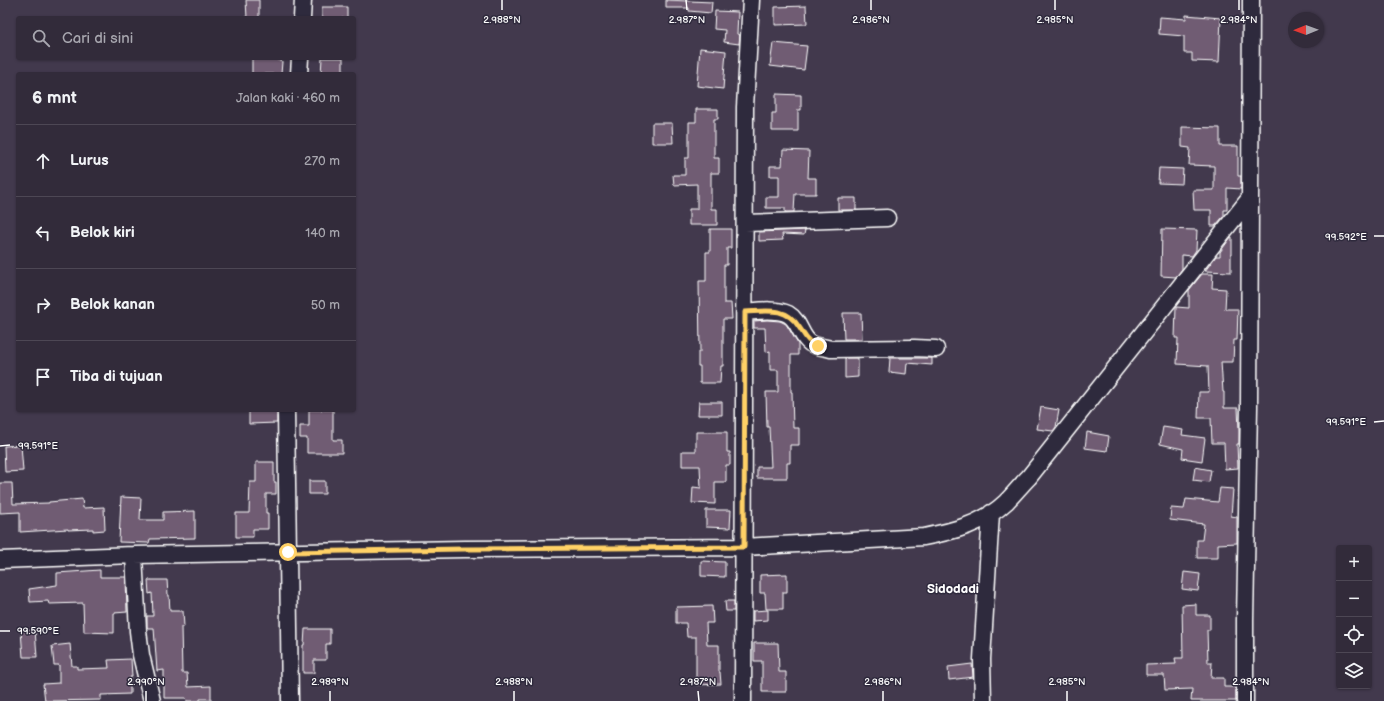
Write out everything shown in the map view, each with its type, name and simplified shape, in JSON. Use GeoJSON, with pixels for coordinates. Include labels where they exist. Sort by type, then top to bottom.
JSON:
{"type":"FeatureCollection","features":[{"type":"Feature","properties":{"kind":"street"},"geometry":{"type":"LineString","coordinates":[[302,16],[303,0]]}},
{"type":"Feature","properties":{"kind":"street"},"geometry":{"type":"LineString","coordinates":[[743,701],[745,107],[751,0]]}},
{"type":"Feature","properties":{"kind":"street"},"geometry":{"type":"LineString","coordinates":[[1245,701],[1252,0]]}},
{"type":"Feature","properties":{"kind":"street"},"geometry":{"type":"LineString","coordinates":[[299,72],[300,60]]}},
{"type":"Feature","properties":{"kind":"street"},"geometry":{"type":"LineString","coordinates":[[0,560],[134,555],[288,552],[744,547],[924,537],[948,532],[974,524],[991,514],[1005,502],[1029,476],[1250,198]]}},
{"type":"Feature","properties":{"kind":"street"},"geometry":{"type":"LineString","coordinates":[[745,223],[887,218]]}},
{"type":"Feature","properties":{"kind":"street"},"geometry":{"type":"LineString","coordinates":[[745,312],[777,311],[787,313],[795,320],[804,338],[810,343],[818,346],[831,348],[914,348],[936,350]]}},
{"type":"Feature","properties":{"kind":"street"},"geometry":{"type":"LineString","coordinates":[[286,412],[290,701]]}},
{"type":"Feature","properties":{"kind":"street"},"geometry":{"type":"LineString","coordinates":[[983,701],[982,659],[991,514]]}},
{"type":"Feature","properties":{"kind":"street"},"geometry":{"type":"LineString","coordinates":[[134,555],[138,637],[152,701]]}},
{"type":"Feature","properties":{"kind":"building"},"geometry":{"type":"Polygon","coordinates":[[[246,0],[259,0],[259,16],[247,16],[246,0]]]}},
{"type":"Feature","properties":{"kind":"building"},"geometry":{"type":"Polygon","coordinates":[[[666,0],[712,2],[711,13],[689,11],[689,8],[666,8],[666,0]]]}},
{"type":"Feature","properties":{"kind":"building"},"geometry":{"type":"Polygon","coordinates":[[[806,6],[807,24],[775,25],[775,7],[806,6]]]}},
{"type":"Feature","properties":{"kind":"building"},"geometry":{"type":"Polygon","coordinates":[[[322,7],[347,7],[347,16],[322,16],[322,7]]]}},
{"type":"Feature","properties":{"kind":"building"},"geometry":{"type":"Polygon","coordinates":[[[715,11],[738,12],[737,34],[740,35],[739,44],[724,42],[725,30],[714,29],[715,11]]]}},
{"type":"Feature","properties":{"kind":"building"},"geometry":{"type":"Polygon","coordinates":[[[1186,15],[1221,18],[1219,62],[1192,61],[1192,53],[1184,53],[1184,36],[1159,34],[1160,17],[1186,19],[1186,15]]]}},
{"type":"Feature","properties":{"kind":"building"},"geometry":{"type":"Polygon","coordinates":[[[773,43],[807,46],[804,70],[770,66],[773,43]]]}},
{"type":"Feature","properties":{"kind":"building"},"geometry":{"type":"Polygon","coordinates":[[[700,48],[726,51],[723,89],[697,86],[700,48]]]}},
{"type":"Feature","properties":{"kind":"building"},"geometry":{"type":"Polygon","coordinates":[[[252,60],[279,60],[282,62],[281,72],[252,72],[252,60]]]}},
{"type":"Feature","properties":{"kind":"building"},"geometry":{"type":"Polygon","coordinates":[[[322,60],[343,60],[343,72],[321,72],[322,60]]]}},
{"type":"Feature","properties":{"kind":"building"},"geometry":{"type":"Polygon","coordinates":[[[776,94],[801,95],[801,110],[798,110],[798,131],[772,131],[772,113],[776,113],[776,94]]]}},
{"type":"Feature","properties":{"kind":"building"},"geometry":{"type":"Polygon","coordinates":[[[696,109],[718,109],[718,119],[714,119],[714,158],[719,158],[719,173],[711,173],[711,209],[717,209],[717,225],[689,225],[689,209],[697,209],[697,184],[674,185],[673,175],[685,175],[685,158],[689,158],[689,122],[696,122],[696,109]]]}},
{"type":"Feature","properties":{"kind":"building"},"geometry":{"type":"Polygon","coordinates":[[[652,123],[672,123],[673,143],[652,143],[652,123]]]}},
{"type":"Feature","properties":{"kind":"building"},"geometry":{"type":"Polygon","coordinates":[[[1182,127],[1220,128],[1220,146],[1238,146],[1238,176],[1241,176],[1241,189],[1227,188],[1227,210],[1224,210],[1224,216],[1215,226],[1211,226],[1211,210],[1194,210],[1193,190],[1214,190],[1214,166],[1189,165],[1190,148],[1182,147],[1182,127]]]}},
{"type":"Feature","properties":{"kind":"building"},"geometry":{"type":"Polygon","coordinates":[[[783,150],[809,151],[808,178],[816,178],[816,194],[795,194],[794,212],[785,212],[785,208],[766,208],[766,197],[779,197],[779,176],[770,176],[770,166],[782,166],[783,150]]]}},
{"type":"Feature","properties":{"kind":"building"},"geometry":{"type":"Polygon","coordinates":[[[1159,168],[1183,169],[1182,184],[1158,183],[1159,168]]]}},
{"type":"Feature","properties":{"kind":"building"},"geometry":{"type":"Polygon","coordinates":[[[838,198],[856,198],[856,210],[838,210],[838,198]]]}},
{"type":"Feature","properties":{"kind":"building"},"geometry":{"type":"Polygon","coordinates":[[[710,229],[731,229],[731,248],[727,248],[727,265],[724,265],[724,303],[731,303],[732,319],[723,319],[723,366],[721,366],[720,383],[700,383],[700,366],[698,366],[698,352],[700,352],[699,281],[706,281],[706,252],[710,252],[710,229]]]}},
{"type":"Feature","properties":{"kind":"building"},"geometry":{"type":"Polygon","coordinates":[[[1162,229],[1197,230],[1196,250],[1192,256],[1182,255],[1182,269],[1176,277],[1161,276],[1162,229]]]}},
{"type":"Feature","properties":{"kind":"building"},"geometry":{"type":"Polygon","coordinates":[[[805,230],[804,235],[782,234],[783,240],[759,241],[759,232],[805,230]]]}},
{"type":"Feature","properties":{"kind":"building"},"geometry":{"type":"Polygon","coordinates":[[[1231,237],[1231,272],[1205,271],[1216,256],[1220,256],[1220,252],[1231,237]]]}},
{"type":"Feature","properties":{"kind":"building"},"geometry":{"type":"Polygon","coordinates":[[[1202,274],[1213,274],[1212,288],[1226,289],[1225,309],[1238,309],[1237,340],[1234,340],[1233,362],[1221,362],[1224,408],[1238,408],[1238,468],[1225,469],[1224,443],[1212,443],[1211,418],[1198,418],[1199,392],[1209,392],[1208,366],[1177,364],[1178,338],[1175,338],[1176,307],[1189,308],[1189,290],[1202,274]]]}},
{"type":"Feature","properties":{"kind":"building"},"geometry":{"type":"Polygon","coordinates":[[[843,313],[861,313],[862,339],[844,339],[843,313]]]}},
{"type":"Feature","properties":{"kind":"building"},"geometry":{"type":"Polygon","coordinates":[[[754,321],[780,321],[786,324],[798,344],[798,355],[791,355],[791,392],[793,428],[799,428],[799,445],[790,445],[790,463],[787,463],[787,478],[757,478],[757,467],[771,467],[769,427],[767,427],[766,392],[778,392],[778,370],[770,370],[770,351],[766,352],[765,328],[754,328],[754,321]]]}},
{"type":"Feature","properties":{"kind":"building"},"geometry":{"type":"Polygon","coordinates":[[[845,358],[858,358],[858,377],[845,378],[845,358]]]}},
{"type":"Feature","properties":{"kind":"building"},"geometry":{"type":"Polygon","coordinates":[[[890,358],[932,358],[932,365],[907,363],[906,374],[889,372],[890,358]]]}},
{"type":"Feature","properties":{"kind":"building"},"geometry":{"type":"Polygon","coordinates":[[[699,402],[722,402],[722,415],[698,415],[699,402]]]}},
{"type":"Feature","properties":{"kind":"building"},"geometry":{"type":"Polygon","coordinates":[[[1041,407],[1059,410],[1056,427],[1053,431],[1037,429],[1041,407]]]}},
{"type":"Feature","properties":{"kind":"building"},"geometry":{"type":"Polygon","coordinates":[[[249,412],[277,412],[277,423],[249,424],[249,412]]]}},
{"type":"Feature","properties":{"kind":"building"},"geometry":{"type":"Polygon","coordinates":[[[309,412],[333,412],[333,440],[342,440],[342,453],[307,453],[307,438],[300,438],[300,426],[309,426],[309,412]]]}},
{"type":"Feature","properties":{"kind":"building"},"geometry":{"type":"Polygon","coordinates":[[[1163,427],[1183,430],[1182,435],[1205,438],[1202,461],[1182,458],[1183,449],[1160,444],[1163,427]]]}},
{"type":"Feature","properties":{"kind":"building"},"geometry":{"type":"Polygon","coordinates":[[[696,432],[727,432],[727,452],[730,452],[730,465],[726,465],[726,482],[715,482],[715,504],[692,503],[693,487],[701,488],[700,466],[682,466],[682,451],[696,451],[696,432]]]}},
{"type":"Feature","properties":{"kind":"building"},"geometry":{"type":"Polygon","coordinates":[[[1087,432],[1109,436],[1107,451],[1085,448],[1087,432]]]}},
{"type":"Feature","properties":{"kind":"building"},"geometry":{"type":"Polygon","coordinates":[[[21,445],[23,471],[5,472],[4,446],[21,445]]]}},
{"type":"Feature","properties":{"kind":"building"},"geometry":{"type":"Polygon","coordinates":[[[256,462],[274,462],[274,482],[276,482],[276,494],[266,494],[268,529],[253,529],[253,537],[236,537],[236,513],[249,513],[250,482],[256,482],[256,462]]]}},
{"type":"Feature","properties":{"kind":"building"},"geometry":{"type":"Polygon","coordinates":[[[1195,467],[1211,470],[1209,482],[1193,480],[1195,467]]]}},
{"type":"Feature","properties":{"kind":"building"},"geometry":{"type":"Polygon","coordinates":[[[309,481],[325,481],[325,494],[309,494],[309,481]]]}},
{"type":"Feature","properties":{"kind":"building"},"geometry":{"type":"Polygon","coordinates":[[[0,483],[12,483],[13,504],[49,503],[82,499],[83,508],[104,507],[105,530],[93,531],[93,529],[68,529],[20,532],[20,512],[0,513],[0,483]]]}},
{"type":"Feature","properties":{"kind":"building"},"geometry":{"type":"Polygon","coordinates":[[[1220,488],[1233,489],[1231,516],[1237,517],[1237,543],[1218,544],[1218,558],[1197,558],[1197,540],[1202,540],[1204,524],[1170,520],[1171,508],[1184,509],[1186,499],[1218,502],[1220,488]]]}},
{"type":"Feature","properties":{"kind":"building"},"geometry":{"type":"Polygon","coordinates":[[[121,497],[141,498],[140,520],[163,520],[163,512],[195,511],[195,538],[150,539],[149,543],[119,542],[121,497]]]}},
{"type":"Feature","properties":{"kind":"building"},"geometry":{"type":"Polygon","coordinates":[[[706,510],[731,510],[730,528],[706,527],[706,510]]]}},
{"type":"Feature","properties":{"kind":"building"},"geometry":{"type":"Polygon","coordinates":[[[701,561],[725,562],[725,577],[701,576],[701,561]]]}},
{"type":"Feature","properties":{"kind":"building"},"geometry":{"type":"Polygon","coordinates":[[[100,570],[100,577],[126,577],[127,612],[114,613],[114,633],[84,632],[83,603],[49,604],[48,601],[30,602],[29,589],[57,585],[57,573],[100,570]]]}},
{"type":"Feature","properties":{"kind":"building"},"geometry":{"type":"Polygon","coordinates":[[[1184,572],[1200,574],[1198,591],[1182,589],[1184,572]]]}},
{"type":"Feature","properties":{"kind":"building"},"geometry":{"type":"Polygon","coordinates":[[[787,574],[787,592],[783,592],[783,609],[766,609],[765,593],[760,593],[760,575],[787,574]]]}},
{"type":"Feature","properties":{"kind":"building"},"geometry":{"type":"Polygon","coordinates":[[[148,580],[167,580],[170,611],[183,611],[184,627],[181,627],[182,673],[187,673],[188,687],[211,686],[211,699],[187,701],[186,698],[164,698],[164,670],[157,671],[154,628],[147,628],[147,616],[153,616],[152,593],[149,594],[148,580]]]}},
{"type":"Feature","properties":{"kind":"building"},"geometry":{"type":"Polygon","coordinates":[[[725,601],[734,601],[734,611],[726,611],[725,601]]]}},
{"type":"Feature","properties":{"kind":"building"},"geometry":{"type":"Polygon","coordinates":[[[1196,604],[1196,615],[1210,615],[1210,630],[1207,630],[1208,663],[1212,663],[1211,678],[1224,678],[1224,687],[1236,687],[1236,701],[1191,701],[1192,689],[1165,690],[1164,675],[1146,675],[1146,665],[1176,664],[1175,658],[1183,658],[1182,605],[1196,604]]]}},
{"type":"Feature","properties":{"kind":"building"},"geometry":{"type":"Polygon","coordinates":[[[712,606],[713,623],[706,623],[707,645],[719,645],[719,672],[721,684],[696,685],[696,637],[687,637],[686,623],[676,623],[676,607],[712,606]]]}},
{"type":"Feature","properties":{"kind":"building"},"geometry":{"type":"Polygon","coordinates":[[[768,610],[768,620],[753,621],[753,611],[768,610]]]}},
{"type":"Feature","properties":{"kind":"building"},"geometry":{"type":"Polygon","coordinates":[[[305,629],[330,629],[330,644],[326,644],[326,660],[314,660],[314,673],[303,673],[303,645],[305,629]]]}},
{"type":"Feature","properties":{"kind":"building"},"geometry":{"type":"Polygon","coordinates":[[[35,630],[37,657],[23,657],[21,631],[35,630]]]}},
{"type":"Feature","properties":{"kind":"building"},"geometry":{"type":"Polygon","coordinates":[[[754,643],[778,643],[779,672],[786,672],[786,692],[762,692],[762,661],[754,661],[754,643]]]}},
{"type":"Feature","properties":{"kind":"building"},"geometry":{"type":"Polygon","coordinates":[[[70,644],[72,666],[77,666],[77,669],[109,668],[108,660],[131,659],[132,677],[130,677],[130,694],[101,695],[101,700],[45,701],[43,684],[59,683],[59,665],[54,665],[52,646],[70,644]]]}},
{"type":"Feature","properties":{"kind":"building"},"geometry":{"type":"Polygon","coordinates":[[[972,664],[973,677],[949,680],[948,667],[972,664]]]}},
{"type":"Feature","properties":{"kind":"district","name":"Sidodadi"},"geometry":{"type":"Point","coordinates":[953,588]}},
{"type":"Feature","properties":{"kind":"route"},"geometry":{"type":"LineString","coordinates":[[288,552],[744,547],[745,312],[777,311],[787,313],[795,320],[802,330],[804,338],[810,343],[818,346]]}}]}
